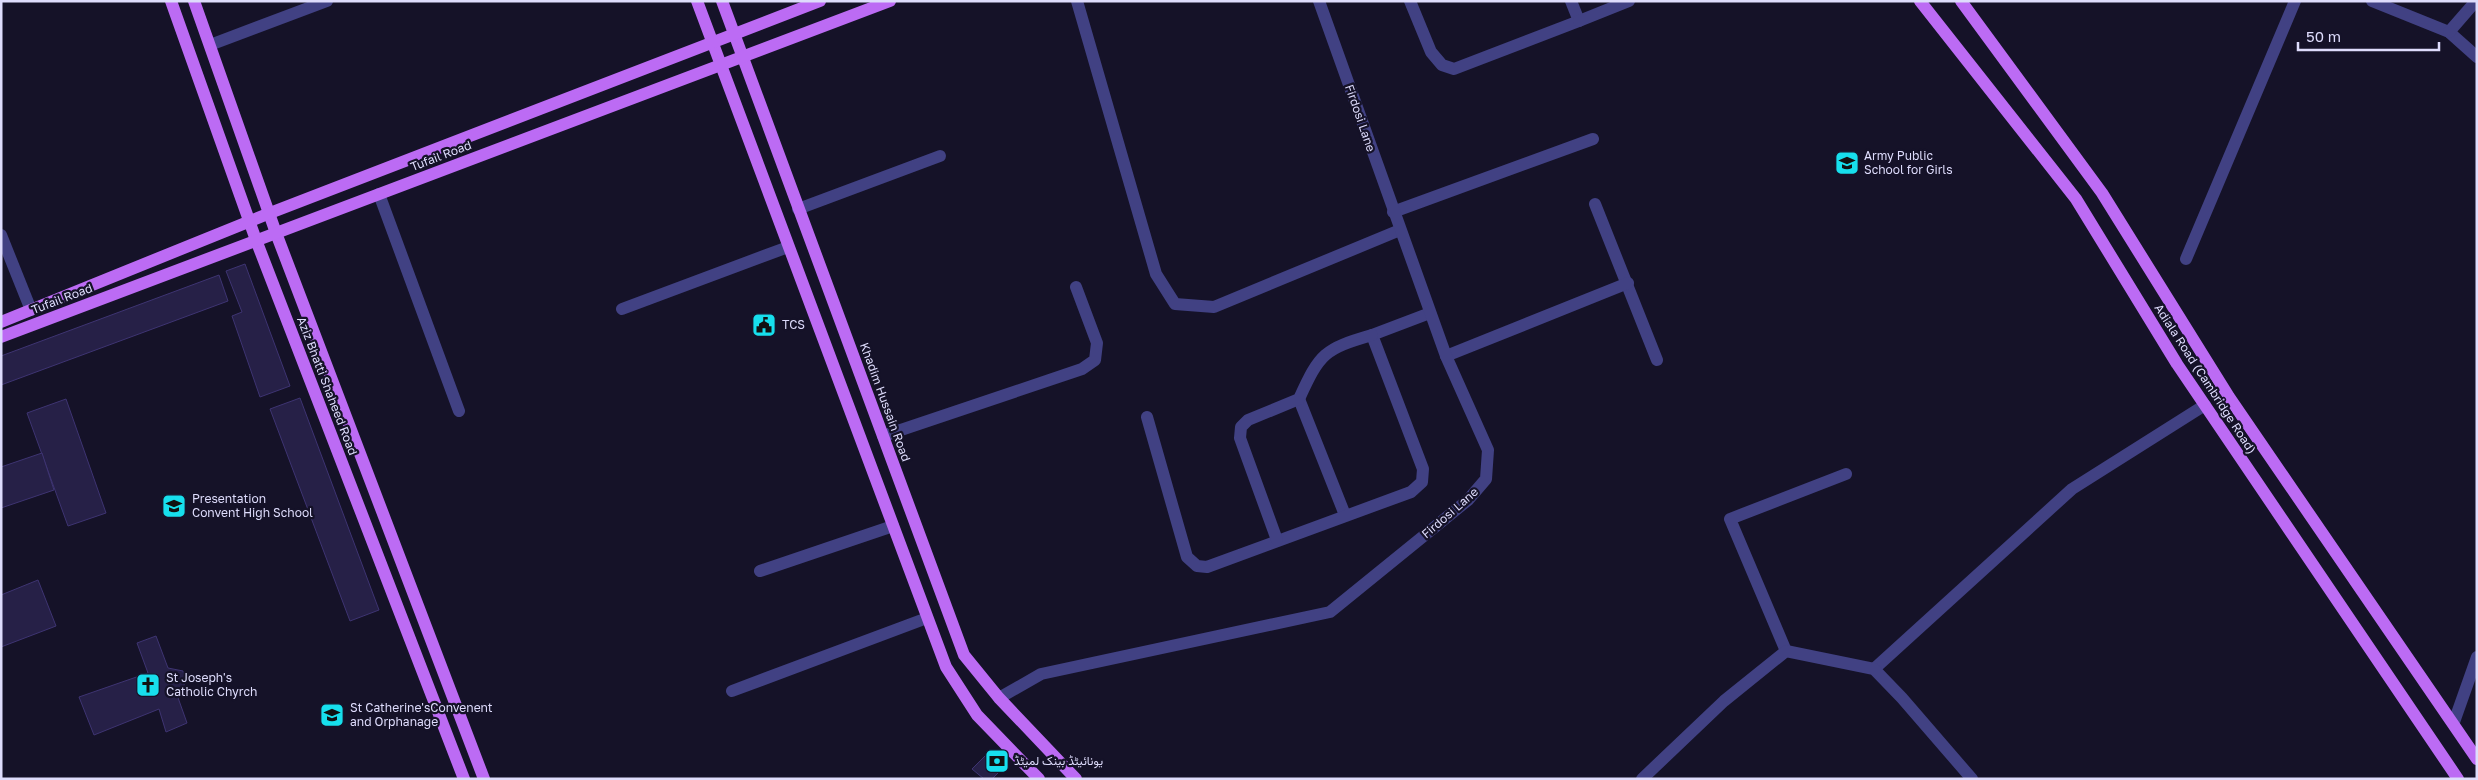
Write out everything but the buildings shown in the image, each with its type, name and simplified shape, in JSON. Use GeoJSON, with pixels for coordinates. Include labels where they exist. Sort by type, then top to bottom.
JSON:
{"type":"FeatureCollection","features":[{"type":"Feature","properties":{"kind":"main road","name":"Aziz Bhatti Shaheed Road"},"geometry":{"type":"LineString","coordinates":[[171,1],[256,240],[464,779]]}},
{"type":"Feature","properties":{"kind":"main road","name":"Aziz Bhatti Shaheed Road"},"geometry":{"type":"LineString","coordinates":[[194,1],[276,233],[484,779]]}},
{"type":"Feature","properties":{"kind":"main road"},"geometry":{"type":"LineString","coordinates":[[697,1],[946,667],[977,715],[1039,779]]}},
{"type":"Feature","properties":{"kind":"main road","name":"Khadim Hussain Road"},"geometry":{"type":"LineString","coordinates":[[722,1],[964,655],[1000,698],[1076,779]]}},
{"type":"Feature","properties":{"kind":"main road","name":"Tufail Road"},"geometry":{"type":"LineString","coordinates":[[1,322],[270,213],[820,1]]}},
{"type":"Feature","properties":{"kind":"main road","name":"Tufail Road"},"geometry":{"type":"LineString","coordinates":[[1,337],[890,1]]}},
{"type":"Feature","properties":{"kind":"main road","name":"Adiala Road (Cambridge Road)"},"geometry":{"type":"LineString","coordinates":[[1920,1],[2076,200],[2205,405],[2458,779]]}},
{"type":"Feature","properties":{"kind":"main road","name":"Adiala Road (Cambridge Road)"},"geometry":{"type":"LineString","coordinates":[[1961,1],[2102,193],[2234,405],[2316,527],[2454,722],[2477,759]]}},
{"type":"Feature","properties":{"kind":"street"},"geometry":{"type":"LineString","coordinates":[[210,45],[327,1]]}},
{"type":"Feature","properties":{"kind":"street"},"geometry":{"type":"LineString","coordinates":[[1077,1],[1156,274],[1175,304],[1214,307],[1400,230]]}},
{"type":"Feature","properties":{"kind":"street","name":"Firdosi Lane"},"geometry":{"type":"LineString","coordinates":[[1000,698],[1041,674],[1330,612],[1468,500],[1486,479],[1488,450],[1446,356],[1319,1]]}},
{"type":"Feature","properties":{"kind":"street"},"geometry":{"type":"LineString","coordinates":[[1410,1],[1432,52],[1442,65],[1454,69],[1629,1]]}},
{"type":"Feature","properties":{"kind":"street"},"geometry":{"type":"LineString","coordinates":[[1571,1],[1579,21]]}},
{"type":"Feature","properties":{"kind":"street"},"geometry":{"type":"LineString","coordinates":[[2186,259],[2295,1]]}},
{"type":"Feature","properties":{"kind":"street"},"geometry":{"type":"LineString","coordinates":[[2372,1],[2449,32],[2477,57]]}},
{"type":"Feature","properties":{"kind":"street"},"geometry":{"type":"LineString","coordinates":[[2449,32],[2476,1]]}},
{"type":"Feature","properties":{"kind":"street"},"geometry":{"type":"LineString","coordinates":[[1393,212],[1593,139]]}},
{"type":"Feature","properties":{"kind":"street"},"geometry":{"type":"LineString","coordinates":[[798,209],[940,156]]}},
{"type":"Feature","properties":{"kind":"street"},"geometry":{"type":"LineString","coordinates":[[379,194],[459,411]]}},
{"type":"Feature","properties":{"kind":"street"},"geometry":{"type":"LineString","coordinates":[[1595,204],[1657,360]]}},
{"type":"Feature","properties":{"kind":"street"},"geometry":{"type":"LineString","coordinates":[[1,235],[31,310]]}},
{"type":"Feature","properties":{"kind":"street"},"geometry":{"type":"LineString","coordinates":[[622,308],[788,247]]}},
{"type":"Feature","properties":{"kind":"street"},"geometry":{"type":"LineString","coordinates":[[1446,356],[1628,283]]}},
{"type":"Feature","properties":{"kind":"street"},"geometry":{"type":"LineString","coordinates":[[883,436],[1082,369],[1095,360],[1097,343],[1076,287]]}},
{"type":"Feature","properties":{"kind":"street"},"geometry":{"type":"LineString","coordinates":[[1277,540],[1240,438],[1241,427],[1248,420],[1300,398],[1315,364],[1337,345],[1372,335],[1430,313]]}},
{"type":"Feature","properties":{"kind":"street"},"geometry":{"type":"LineString","coordinates":[[1147,417],[1187,557],[1197,566],[1207,567],[1411,492],[1422,482],[1423,469],[1372,335]]}},
{"type":"Feature","properties":{"kind":"street"},"geometry":{"type":"LineString","coordinates":[[1300,398],[1345,515]]}},
{"type":"Feature","properties":{"kind":"street"},"geometry":{"type":"LineString","coordinates":[[1874,669],[2072,489],[2205,405]]}},
{"type":"Feature","properties":{"kind":"street"},"geometry":{"type":"LineString","coordinates":[[1786,651],[1730,519],[1846,474]]}},
{"type":"Feature","properties":{"kind":"street"},"geometry":{"type":"LineString","coordinates":[[760,571],[893,526]]}},
{"type":"Feature","properties":{"kind":"street"},"geometry":{"type":"LineString","coordinates":[[732,690],[927,618]]}},
{"type":"Feature","properties":{"kind":"street"},"geometry":{"type":"LineString","coordinates":[[1786,651],[1874,669],[1902,698],[1972,779]]}},
{"type":"Feature","properties":{"kind":"street"},"geometry":{"type":"LineString","coordinates":[[1642,779],[1724,701],[1786,651]]}},
{"type":"Feature","properties":{"kind":"street"},"geometry":{"type":"LineString","coordinates":[[2454,722],[2477,657]]}},
{"type":"Feature","properties":{"kind":"place","name":"Army Public School for Girls"},"geometry":{"type":"Point","coordinates":[1847,163]}},
{"type":"Feature","properties":{"kind":"place","name":"TCS"},"geometry":{"type":"Point","coordinates":[764,325]}},
{"type":"Feature","properties":{"kind":"place","name":"Presentation Convent High School"},"geometry":{"type":"Point","coordinates":[174,506]}},
{"type":"Feature","properties":{"kind":"place","name":"St Joseph's Catholic Chyrch"},"geometry":{"type":"Point","coordinates":[148,685]}},
{"type":"Feature","properties":{"kind":"place","name":"St Catherine'sConvenent and Orphanage"},"geometry":{"type":"Point","coordinates":[332,715]}},
{"type":"Feature","properties":{"kind":"place","name":"یونائیٹڈ بینک لمیٹڈ"},"geometry":{"type":"Point","coordinates":[997,761]}}]}
